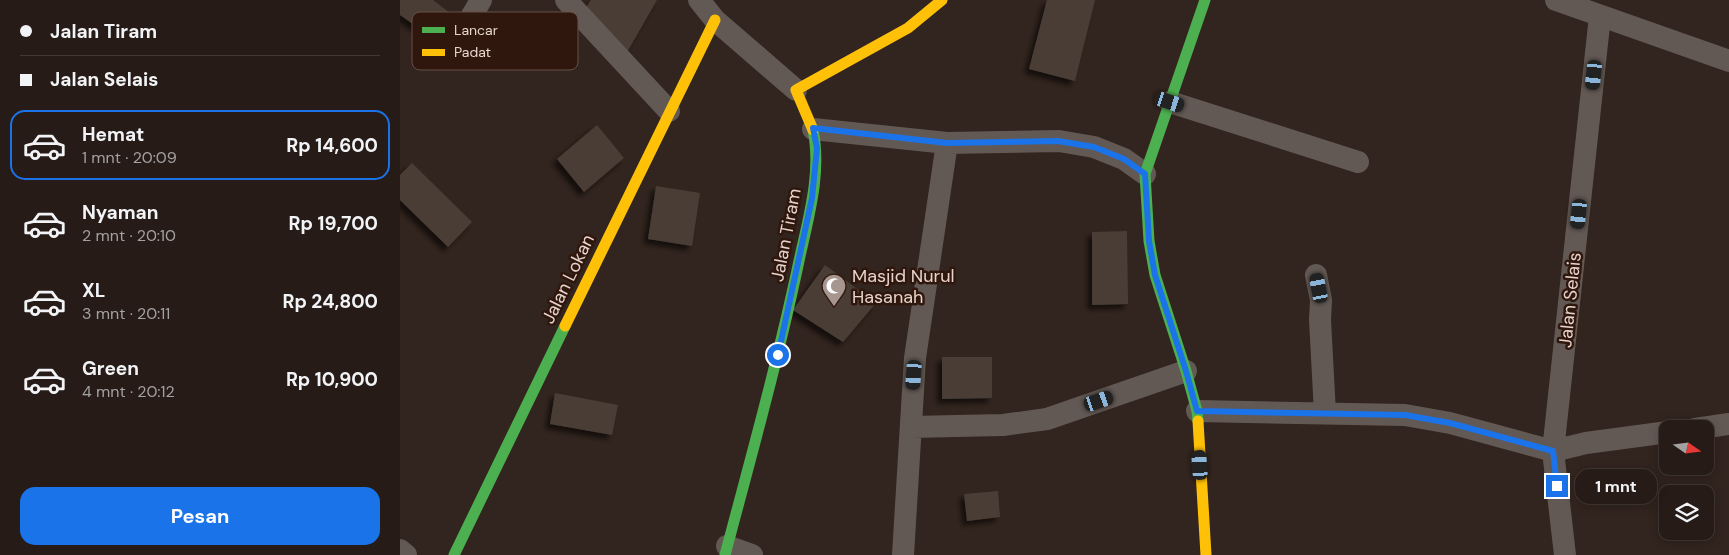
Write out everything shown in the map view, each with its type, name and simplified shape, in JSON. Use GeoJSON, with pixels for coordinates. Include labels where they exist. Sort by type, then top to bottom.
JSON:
{"type":"FeatureCollection","features":[{"type":"Feature","properties":{"kind":"street"},"geometry":{"type":"LineString","coordinates":[[474,12],[481,0]]}},
{"type":"Feature","properties":{"kind":"street"},"geometry":{"type":"LineString","coordinates":[[566,0],[577,12]]}},
{"type":"Feature","properties":{"kind":"street"},"geometry":{"type":"LineString","coordinates":[[699,0],[716,20],[796,90],[908,28],[942,0]]}},
{"type":"Feature","properties":{"kind":"street"},"geometry":{"type":"LineString","coordinates":[[1204,0],[1145,174],[1149,241],[1155,275],[1197,411],[1206,555]]}},
{"type":"Feature","properties":{"kind":"street"},"geometry":{"type":"LineString","coordinates":[[1556,0],[1729,61]]}},
{"type":"Feature","properties":{"kind":"street"},"geometry":{"type":"LineString","coordinates":[[578,13],[669,111]]}},
{"type":"Feature","properties":{"kind":"street","name":"Jalan Selais"},"geometry":{"type":"LineString","coordinates":[[1565,555],[1553,451],[1600,16]]}},
{"type":"Feature","properties":{"kind":"street","name":"Jalan Lokan"},"geometry":{"type":"LineString","coordinates":[[454,555],[669,111],[716,20]]}},
{"type":"Feature","properties":{"kind":"street","name":"Jalan Tiram"},"geometry":{"type":"LineString","coordinates":[[726,551],[783,336],[812,198],[817,148],[813,128],[796,90]]}},
{"type":"Feature","properties":{"kind":"street"},"geometry":{"type":"LineString","coordinates":[[1170,102],[1358,162]]}},
{"type":"Feature","properties":{"kind":"street"},"geometry":{"type":"LineString","coordinates":[[813,128],[947,143],[1058,141],[1094,147],[1124,159],[1145,174]]}},
{"type":"Feature","properties":{"kind":"street"},"geometry":{"type":"LineString","coordinates":[[903,555],[916,358],[947,143]]}},
{"type":"Feature","properties":{"kind":"street"},"geometry":{"type":"LineString","coordinates":[[1316,275],[1321,300],[1320,320],[1325,414]]}},
{"type":"Feature","properties":{"kind":"street"},"geometry":{"type":"LineString","coordinates":[[911,427],[1003,425],[1040,420],[1186,371]]}},
{"type":"Feature","properties":{"kind":"street"},"geometry":{"type":"LineString","coordinates":[[1197,411],[1405,415],[1450,423],[1553,451],[1586,443],[1659,433]]}},
{"type":"Feature","properties":{"kind":"street"},"geometry":{"type":"LineString","coordinates":[[1714,426],[1729,424]]}},
{"type":"Feature","properties":{"kind":"street"},"geometry":{"type":"LineString","coordinates":[[400,550],[406,555]]}},
{"type":"Feature","properties":{"kind":"street"},"geometry":{"type":"LineString","coordinates":[[726,551],[752,555]]}},
{"type":"Feature","properties":{"kind":"building"},"geometry":{"type":"Polygon","coordinates":[[[400,0],[433,0],[449,12],[412,12],[412,23],[400,15],[400,0]]]}},
{"type":"Feature","properties":{"kind":"building"},"geometry":{"type":"Polygon","coordinates":[[[591,0],[657,0],[626,54],[585,9],[591,0]]]}},
{"type":"Feature","properties":{"kind":"building"},"geometry":{"type":"Polygon","coordinates":[[[1047,0],[1095,0],[1075,81],[1029,69],[1047,0]]]}},
{"type":"Feature","properties":{"kind":"building"},"geometry":{"type":"Polygon","coordinates":[[[597,125],[624,158],[584,192],[557,159],[597,125]]]}},
{"type":"Feature","properties":{"kind":"building"},"geometry":{"type":"Polygon","coordinates":[[[412,163],[472,222],[448,247],[400,200],[400,175],[412,163]]]}},
{"type":"Feature","properties":{"kind":"building"},"geometry":{"type":"Polygon","coordinates":[[[656,186],[700,193],[692,246],[648,239],[656,186]]]}},
{"type":"Feature","properties":{"kind":"building"},"geometry":{"type":"Polygon","coordinates":[[[1127,231],[1128,304],[1092,305],[1092,232],[1127,231]]]}},
{"type":"Feature","properties":{"kind":"building","name":"Masjid Nurul Hasanah"},"geometry":{"type":"Polygon","coordinates":[[[825,265],[876,303],[843,342],[793,310],[825,265]]]}},
{"type":"Feature","properties":{"kind":"building"},"geometry":{"type":"Polygon","coordinates":[[[942,357],[992,357],[992,398],[942,399],[942,357]]]}},
{"type":"Feature","properties":{"kind":"building"},"geometry":{"type":"Polygon","coordinates":[[[555,393],[618,405],[612,435],[550,424],[555,393]]]}},
{"type":"Feature","properties":{"kind":"building"},"geometry":{"type":"Polygon","coordinates":[[[998,491],[1000,517],[967,521],[964,494],[998,491]]]}},
{"type":"Feature","properties":{"kind":"traffic: fast"},"geometry":{"type":"LineString","coordinates":[[1198,421],[1186,371],[1155,275],[1149,241],[1145,174],[1205,0]]}},
{"type":"Feature","properties":{"kind":"traffic: fast"},"geometry":{"type":"LineString","coordinates":[[725,555],[773,372],[810,212],[816,163],[813,130]]}},
{"type":"Feature","properties":{"kind":"traffic: fast"},"geometry":{"type":"LineString","coordinates":[[454,555],[565,326]]}},
{"type":"Feature","properties":{"kind":"traffic: slow"},"geometry":{"type":"LineString","coordinates":[[813,130],[796,90],[908,28],[942,0]]}},
{"type":"Feature","properties":{"kind":"traffic: slow"},"geometry":{"type":"LineString","coordinates":[[565,326],[715,20]]}},
{"type":"Feature","properties":{"kind":"traffic: slow"},"geometry":{"type":"LineString","coordinates":[[1198,421],[1206,555]]}},
{"type":"Feature","properties":{"kind":"place","name":"Masjid Nurul Hasanah"},"geometry":{"type":"Point","coordinates":[834,307]}},
{"type":"Feature","properties":{"kind":"route"},"geometry":{"type":"LineString","coordinates":[[778,355],[812,198],[817,148],[813,128],[947,143],[1058,141],[1094,147],[1124,159],[1145,174],[1149,241],[1155,275],[1197,411],[1405,415],[1450,423],[1553,451],[1557,486]]}}]}
